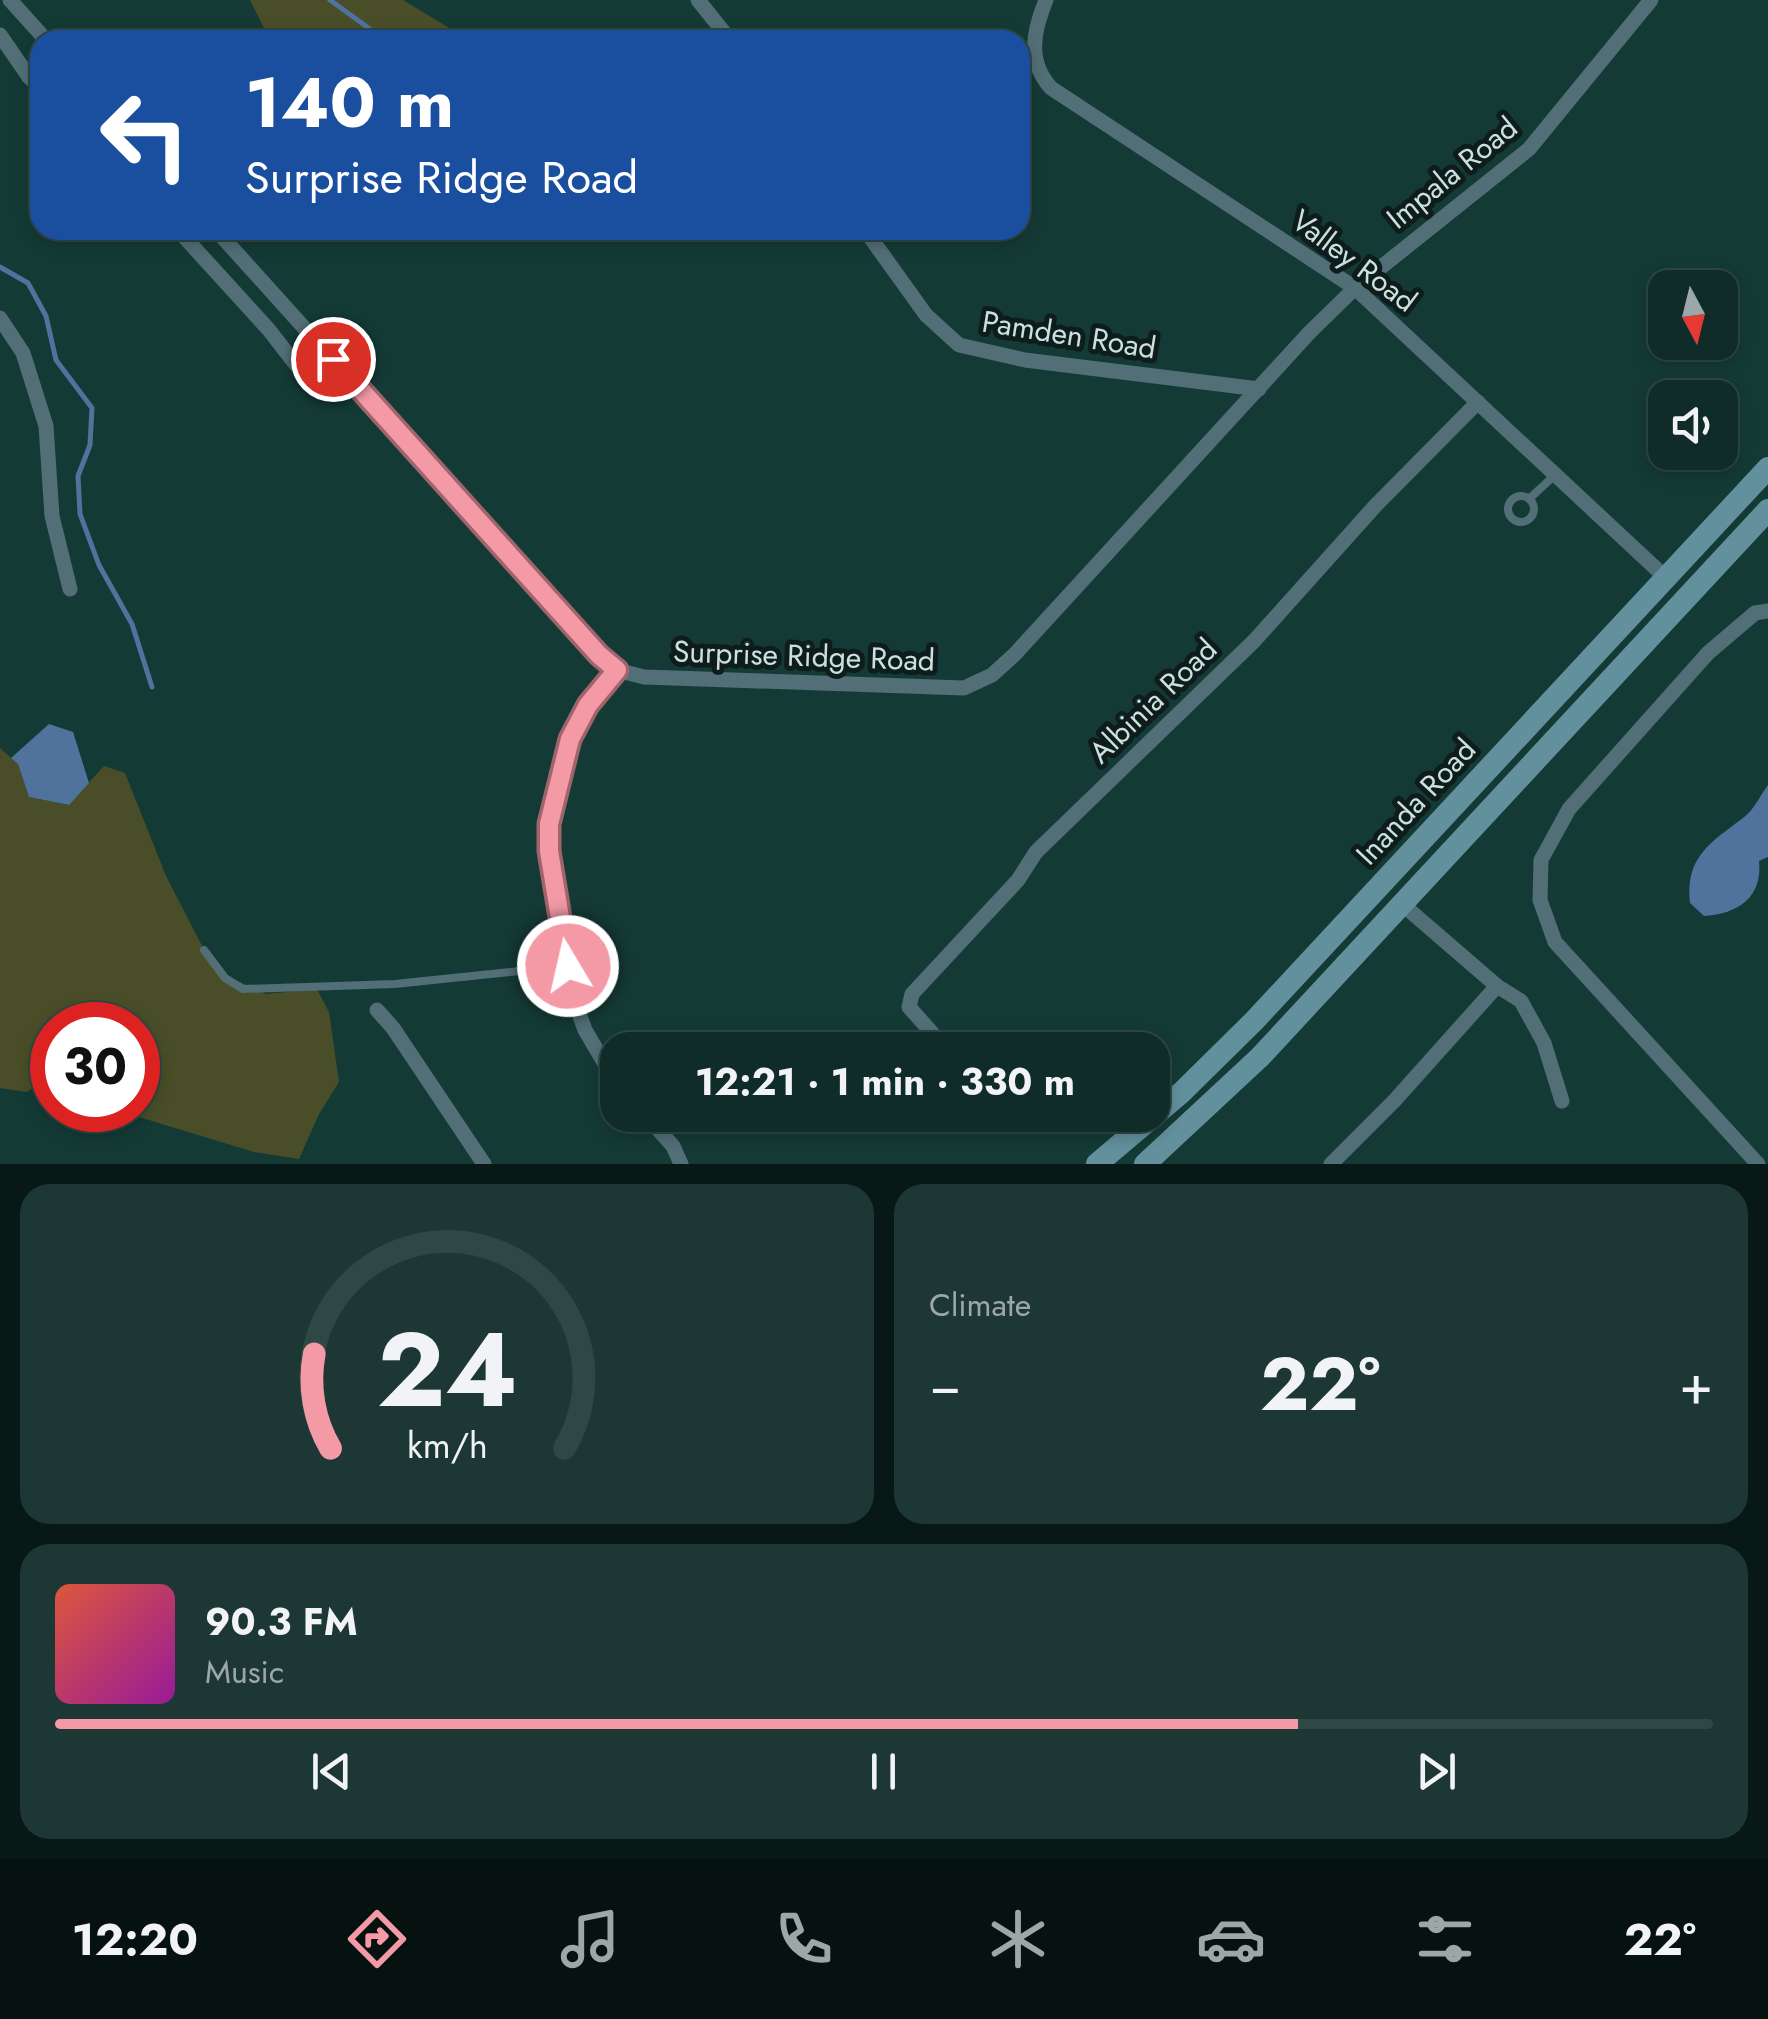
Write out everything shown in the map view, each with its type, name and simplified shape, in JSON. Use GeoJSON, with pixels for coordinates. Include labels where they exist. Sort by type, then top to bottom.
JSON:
{"type":"FeatureCollection","features":[{"type":"Feature","properties":{"kind":"main road","name":"Inanda Road"},"geometry":{"type":"LineString","coordinates":[[1097,1164],[1206,1069],[1304,968],[1768,468]]}},
{"type":"Feature","properties":{"kind":"main road","name":"Inanda Road"},"geometry":{"type":"LineString","coordinates":[[1145,1164],[1235,1081],[1768,510]]}},
{"type":"Feature","properties":{"kind":"main road"},"geometry":{"type":"LineString","coordinates":[[1206,1069],[1235,1081]]}},
{"type":"Feature","properties":{"kind":"street"},"geometry":{"type":"LineString","coordinates":[[10,0],[37,30]]}},
{"type":"Feature","properties":{"kind":"street"},"geometry":{"type":"LineString","coordinates":[[698,0],[722,30]]}},
{"type":"Feature","properties":{"kind":"street","name":"Valley Road"},"geometry":{"type":"LineString","coordinates":[[1046,0],[1036,29],[1034,51],[1037,71],[1051,88],[1355,288],[1665,577]]}},
{"type":"Feature","properties":{"kind":"street","name":"Impala Road"},"geometry":{"type":"LineString","coordinates":[[1355,288],[1529,150],[1652,0]]}},
{"type":"Feature","properties":{"kind":"street"},"geometry":{"type":"LineString","coordinates":[[0,36],[30,71]]}},
{"type":"Feature","properties":{"kind":"street"},"geometry":{"type":"LineString","coordinates":[[187,240],[304,375]]}},
{"type":"Feature","properties":{"kind":"street"},"geometry":{"type":"LineString","coordinates":[[225,240],[599,655],[617,670],[588,705],[570,739],[549,824],[549,851],[568,966],[584,1030],[600,1056]]}},
{"type":"Feature","properties":{"kind":"street","name":"Pamden Road"},"geometry":{"type":"LineString","coordinates":[[872,240],[926,316],[959,345],[1010,357],[1258,389]]}},
{"type":"Feature","properties":{"kind":"street","name":"Surprise Ridge Road"},"geometry":{"type":"LineString","coordinates":[[617,670],[668,680],[917,688],[964,688],[982,681],[1015,654],[1355,288]]}},
{"type":"Feature","properties":{"kind":"street"},"geometry":{"type":"LineString","coordinates":[[0,318],[23,353],[46,426],[52,516],[70,589]]}},
{"type":"Feature","properties":{"kind":"street","name":"Albinia Road"},"geometry":{"type":"LineString","coordinates":[[931,1032],[909,1007],[912,994],[1018,880],[1036,852],[1242,653],[1427,450],[1478,402]]}},
{"type":"Feature","properties":{"kind":"street"},"geometry":{"type":"LineString","coordinates":[[1758,1164],[1555,942],[1540,900],[1540,887],[1541,860],[1569,809],[1708,654],[1754,612],[1768,611]]}},
{"type":"Feature","properties":{"kind":"street"},"geometry":{"type":"LineString","coordinates":[[1402,904],[1521,1002],[1544,1043],[1562,1102]]}},
{"type":"Feature","properties":{"kind":"street"},"geometry":{"type":"LineString","coordinates":[[1339,1162],[1498,986]]}},
{"type":"Feature","properties":{"kind":"street"},"geometry":{"type":"LineString","coordinates":[[377,1010],[394,1028],[484,1164]]}},
{"type":"Feature","properties":{"kind":"street"},"geometry":{"type":"LineString","coordinates":[[660,1132],[673,1146],[681,1164]]}},
{"type":"Feature","properties":{"kind":"lane"},"geometry":{"type":"LineString","coordinates":[[1530,499],[1556,474]]}},
{"type":"Feature","properties":{"kind":"lane"},"geometry":{"type":"LineString","coordinates":[[204,950],[226,978],[244,989],[395,984],[568,966]]}},
{"type":"Feature","properties":{"kind":"green space"},"geometry":{"type":"Polygon","coordinates":[[[250,0],[403,0],[452,30],[264,30],[250,0]]]}},
{"type":"Feature","properties":{"kind":"green space"},"geometry":{"type":"Polygon","coordinates":[[[0,748],[18,764],[29,797],[68,805],[104,766],[125,773],[166,876],[215,971],[266,994],[317,989],[329,1012],[339,1082],[299,1159],[254,1152],[160,1123],[160,1002],[30,1002],[30,1090],[0,1088],[0,748]]]}},
{"type":"Feature","properties":{"kind":"water"},"geometry":{"type":"Polygon","coordinates":[[[49,724],[73,732],[89,783],[69,805],[29,797],[18,764],[11,758],[49,724]]]}},
{"type":"Feature","properties":{"kind":"water"},"geometry":{"type":"Polygon","coordinates":[[[1768,785],[1768,857],[1759,861],[1757,885],[1737,907],[1704,916],[1690,903],[1689,887],[1696,862],[1710,844],[1750,811],[1768,785]]]}},
{"type":"Feature","properties":{"kind":"waterway"},"geometry":{"type":"LineString","coordinates":[[330,0],[371,30]]}},
{"type":"Feature","properties":{"kind":"waterway"},"geometry":{"type":"LineString","coordinates":[[0,267],[28,283],[46,316],[56,360],[92,408],[90,445],[78,476],[80,514],[99,565],[132,624],[152,687]]}},
{"type":"Feature","properties":{"kind":"route"},"geometry":{"type":"LineString","coordinates":[[333,359],[599,655],[617,670],[588,705],[570,739],[549,824],[549,851],[568,966]]}}]}
